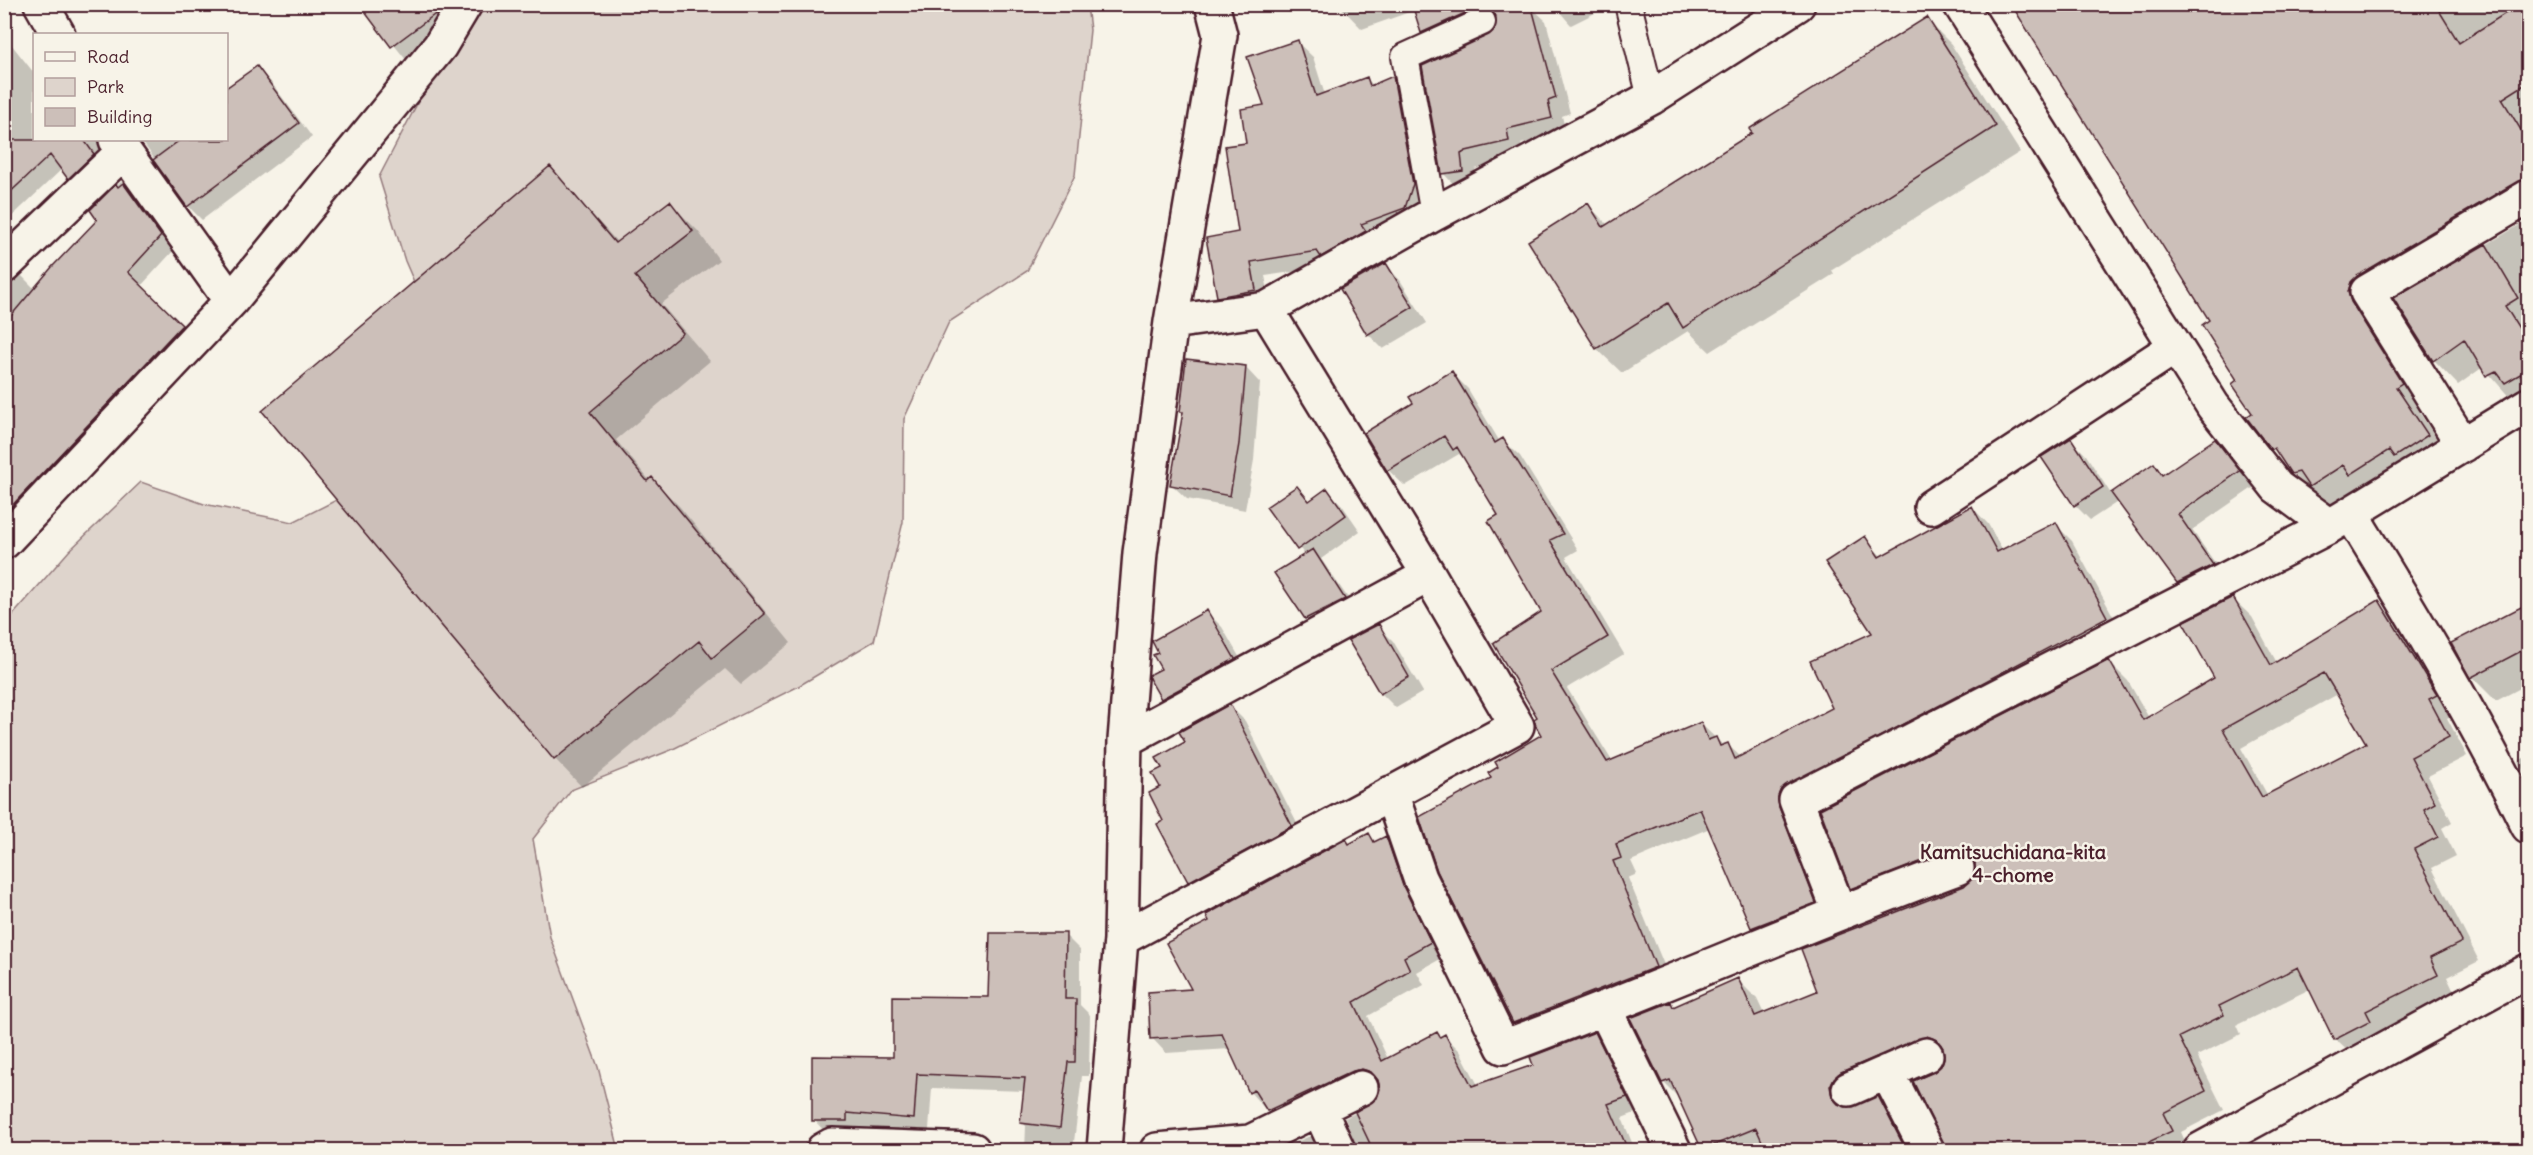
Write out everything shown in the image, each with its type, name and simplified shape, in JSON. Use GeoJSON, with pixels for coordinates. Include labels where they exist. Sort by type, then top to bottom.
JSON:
{"type":"FeatureCollection","features":[{"type":"Feature","properties":{"kind":"street"},"geometry":{"type":"LineString","coordinates":[[41,4],[57,33]]}},
{"type":"Feature","properties":{"kind":"street"},"geometry":{"type":"LineString","coordinates":[[4,542],[231,301],[440,46],[465,4]]}},
{"type":"Feature","properties":{"kind":"street"},"geometry":{"type":"LineString","coordinates":[[1104,1150],[1121,939],[1125,740],[1140,553],[1171,322],[1220,35],[1212,4]]}},
{"type":"Feature","properties":{"kind":"street"},"geometry":{"type":"LineString","coordinates":[[1171,322],[1266,309],[1434,213],[1651,98],[1798,4]]}},
{"type":"Feature","properties":{"kind":"street"},"geometry":{"type":"LineString","coordinates":[[1960,4],[2213,406],[2277,487],[2340,520],[2441,662],[2493,753],[2529,826]]}},
{"type":"Feature","properties":{"kind":"street"},"geometry":{"type":"LineString","coordinates":[[4,266],[120,146],[231,301]]}},
{"type":"Feature","properties":{"kind":"street"},"geometry":{"type":"LineString","coordinates":[[2463,445],[2367,292],[2529,197]]}},
{"type":"Feature","properties":{"kind":"street"},"geometry":{"type":"LineString","coordinates":[[1121,939],[1517,726],[1429,575],[1266,309]]}},
{"type":"Feature","properties":{"kind":"street"},"geometry":{"type":"LineString","coordinates":[[1931,507],[2175,347]]}},
{"type":"Feature","properties":{"kind":"street"},"geometry":{"type":"LineString","coordinates":[[1839,911],[1796,800],[2340,520],[2529,405]]}},
{"type":"Feature","properties":{"kind":"street"},"geometry":{"type":"LineString","coordinates":[[1125,740],[1429,575]]}},
{"type":"Feature","properties":{"kind":"street"},"geometry":{"type":"LineString","coordinates":[[1391,793],[1420,878],[1503,1047],[1605,1010],[1839,911],[1957,868]]}},
{"type":"Feature","properties":{"kind":"street"},"geometry":{"type":"LineString","coordinates":[[2200,1150],[2529,971]]}},
{"type":"Feature","properties":{"kind":"street"},"geometry":{"type":"LineString","coordinates":[[1605,1010],[1674,1150]]}},
{"type":"Feature","properties":{"kind":"street"},"geometry":{"type":"LineString","coordinates":[[1849,1089],[1926,1055]]}},
{"type":"Feature","properties":{"kind":"street"},"geometry":{"type":"LineString","coordinates":[[1887,1072],[1927,1150]]}},
{"type":"Feature","properties":{"kind":"street"},"geometry":{"type":"LineString","coordinates":[[1157,1150],[1250,1142],[1361,1088]]}},
{"type":"Feature","properties":{"kind":"street"},"geometry":{"type":"LineString","coordinates":[[1318,1109],[1338,1150]]}},
{"type":"Feature","properties":{"kind":"street"},"geometry":{"type":"LineString","coordinates":[[822,1150],[832,1145],[973,1150]]}},
{"type":"Feature","properties":{"kind":"lane"},"geometry":{"type":"LineString","coordinates":[[1628,4],[1651,98]]}},
{"type":"Feature","properties":{"kind":"lane"},"geometry":{"type":"LineString","coordinates":[[1434,213],[1405,57],[1482,22]]}},
{"type":"Feature","properties":{"kind":"green space"},"geometry":{"type":"Polygon","coordinates":[[[477,5],[1087,5],[1090,30],[1075,175],[1027,271],[949,322],[904,419],[903,522],[874,641],[797,687],[671,750],[571,790],[533,839],[550,937],[598,1067],[619,1150],[5,1150],[5,624],[69,551],[141,482],[204,504],[293,522],[384,476],[434,328],[405,261],[379,177],[442,56],[477,5]]]}},
{"type":"Feature","properties":{"kind":"building"},"geometry":{"type":"Polygon","coordinates":[[[359,4],[443,4],[438,12],[391,47],[359,4]]]}},
{"type":"Feature","properties":{"kind":"building"},"geometry":{"type":"Polygon","coordinates":[[[1412,4],[1531,4],[1556,98],[1548,101],[1552,118],[1507,129],[1509,141],[1466,151],[1461,154],[1463,171],[1442,174],[1422,66],[1489,35],[1494,30],[1496,16],[1490,10],[1476,8],[1421,33],[1412,4]]]}},
{"type":"Feature","properties":{"kind":"building"},"geometry":{"type":"Polygon","coordinates":[[[2011,4],[2435,4],[2459,43],[2520,4],[2529,4],[2529,82],[2502,99],[2529,143],[2529,178],[2518,181],[2357,276],[2351,282],[2348,292],[2351,302],[2402,383],[2396,387],[2428,435],[2394,457],[2389,450],[2350,475],[2343,465],[2309,487],[2299,472],[2291,474],[2274,448],[2271,450],[2246,417],[2252,413],[2232,384],[2237,380],[2202,325],[2209,320],[2011,4]]]}},
{"type":"Feature","properties":{"kind":"building"},"geometry":{"type":"Polygon","coordinates":[[[1927,17],[1996,126],[1683,328],[1668,303],[1596,349],[1528,241],[1588,203],[1603,227],[1752,133],[1749,129],[1927,17]]]}},
{"type":"Feature","properties":{"kind":"building"},"geometry":{"type":"Polygon","coordinates":[[[1298,40],[1316,96],[1367,77],[1370,86],[1393,76],[1413,184],[1405,208],[1361,224],[1366,231],[1321,257],[1317,251],[1251,262],[1256,290],[1217,297],[1206,238],[1238,232],[1225,146],[1246,143],[1241,109],[1264,105],[1247,57],[1298,40]]]}},
{"type":"Feature","properties":{"kind":"building"},"geometry":{"type":"Polygon","coordinates":[[[257,66],[299,123],[187,207],[153,160],[179,141],[228,141],[228,87],[257,66]]]}},
{"type":"Feature","properties":{"kind":"building"},"geometry":{"type":"Polygon","coordinates":[[[4,140],[85,141],[94,154],[68,179],[50,155],[4,198],[4,140]]]}},
{"type":"Feature","properties":{"kind":"building"},"geometry":{"type":"Polygon","coordinates":[[[550,166],[615,243],[670,201],[693,231],[635,276],[683,333],[590,412],[647,481],[652,477],[765,614],[712,658],[699,641],[554,760],[262,411],[550,166]]]}},
{"type":"Feature","properties":{"kind":"building"},"geometry":{"type":"Polygon","coordinates":[[[123,183],[161,236],[128,272],[182,325],[4,514],[4,324],[52,267],[97,220],[90,210],[116,184],[118,187],[123,183]]]}},
{"type":"Feature","properties":{"kind":"building"},"geometry":{"type":"Polygon","coordinates":[[[2486,244],[2518,298],[2505,306],[2529,344],[2529,369],[2505,383],[2496,371],[2486,376],[2464,339],[2433,361],[2393,298],[2486,244]]]}},
{"type":"Feature","properties":{"kind":"building"},"geometry":{"type":"Polygon","coordinates":[[[1386,263],[1413,307],[1367,335],[1340,289],[1386,263]]]}},
{"type":"Feature","properties":{"kind":"building"},"geometry":{"type":"Polygon","coordinates":[[[1186,359],[1246,366],[1239,444],[1230,496],[1170,485],[1183,412],[1180,412],[1186,359]]]}},
{"type":"Feature","properties":{"kind":"building"},"geometry":{"type":"Polygon","coordinates":[[[1452,371],[1495,443],[1503,438],[1563,534],[1550,540],[1608,637],[1551,671],[1607,762],[1701,722],[1708,740],[1716,737],[1720,746],[1728,743],[1735,759],[1832,708],[1810,661],[1872,633],[1825,562],[1865,536],[1879,557],[1972,506],[1997,552],[2056,522],[2107,617],[1781,789],[1778,797],[1779,807],[1816,903],[1751,928],[1700,809],[1616,844],[1621,858],[1613,861],[1656,967],[1513,1023],[1437,871],[1419,817],[1491,778],[1488,773],[1498,767],[1495,762],[1541,735],[1534,719],[1537,717],[1493,643],[1541,612],[1488,521],[1498,515],[1457,447],[1453,450],[1444,436],[1387,471],[1364,433],[1413,403],[1409,397],[1452,371]]]}},
{"type":"Feature","properties":{"kind":"building"},"geometry":{"type":"Polygon","coordinates":[[[2071,438],[2103,487],[2074,506],[2041,457],[2071,438]]]}},
{"type":"Feature","properties":{"kind":"building"},"geometry":{"type":"Polygon","coordinates":[[[2215,439],[2240,471],[2178,514],[2213,565],[2177,583],[2111,493],[2154,463],[2162,475],[2215,439]]]}},
{"type":"Feature","properties":{"kind":"building"},"geometry":{"type":"Polygon","coordinates":[[[1297,486],[1309,501],[1327,488],[1346,515],[1297,550],[1266,507],[1297,486]]]}},
{"type":"Feature","properties":{"kind":"building"},"geometry":{"type":"Polygon","coordinates":[[[1313,549],[1345,599],[1305,619],[1274,573],[1313,549]]]}},
{"type":"Feature","properties":{"kind":"building"},"geometry":{"type":"Polygon","coordinates":[[[2233,597],[2271,665],[2379,600],[2437,695],[2429,699],[2449,737],[2411,757],[2435,803],[2424,809],[2438,837],[2414,849],[2462,942],[2430,958],[2438,975],[2366,1011],[2371,1021],[2334,1040],[2298,967],[2219,1006],[2224,1015],[2179,1037],[2206,1091],[2163,1113],[2172,1131],[2132,1150],[1946,1150],[1913,1081],[1934,1072],[1941,1066],[1944,1058],[1943,1048],[1937,1040],[1927,1036],[1841,1072],[1830,1086],[1832,1097],[1838,1104],[1846,1107],[1878,1096],[1906,1150],[1766,1150],[1756,1128],[1702,1150],[1670,1080],[1662,1083],[1630,1018],[1671,1002],[1673,1007],[1738,978],[1755,1016],[1817,991],[1801,949],[1964,886],[1975,872],[1975,862],[1969,854],[1961,850],[1951,850],[1850,889],[1820,809],[2109,660],[2143,720],[2214,678],[2183,622],[2233,597]],[[2324,673],[2223,729],[2262,797],[2366,743],[2324,673]]]}},
{"type":"Feature","properties":{"kind":"building"},"geometry":{"type":"Polygon","coordinates":[[[2529,603],[2529,647],[2470,678],[2451,643],[2529,603]]]}},
{"type":"Feature","properties":{"kind":"building"},"geometry":{"type":"Polygon","coordinates":[[[1207,610],[1235,659],[1161,699],[1149,678],[1149,675],[1161,669],[1153,655],[1158,653],[1152,641],[1207,610]]]}},
{"type":"Feature","properties":{"kind":"building"},"geometry":{"type":"Polygon","coordinates":[[[1379,624],[1409,677],[1380,694],[1348,640],[1379,624]]]}},
{"type":"Feature","properties":{"kind":"building"},"geometry":{"type":"Polygon","coordinates":[[[1230,704],[1292,826],[1188,882],[1157,824],[1163,821],[1149,793],[1160,787],[1152,773],[1162,768],[1156,758],[1185,742],[1179,732],[1230,704]]]}},
{"type":"Feature","properties":{"kind":"building"},"geometry":{"type":"Polygon","coordinates":[[[1369,833],[1374,842],[1386,836],[1403,886],[1431,942],[1404,957],[1410,970],[1354,1002],[1382,1061],[1437,1032],[1440,1037],[1445,1034],[1472,1086],[1533,1065],[1530,1057],[1595,1032],[1627,1097],[1608,1104],[1628,1150],[1373,1150],[1355,1112],[1377,1098],[1380,1089],[1378,1080],[1371,1072],[1362,1069],[1353,1071],[1267,1111],[1254,1090],[1249,1093],[1222,1034],[1150,1039],[1148,992],[1191,989],[1166,943],[1209,921],[1206,915],[1346,839],[1349,844],[1369,833]]]}},
{"type":"Feature","properties":{"kind":"building"},"geometry":{"type":"Polygon","coordinates":[[[990,933],[1066,933],[1065,999],[1076,999],[1075,1062],[1068,1062],[1060,1128],[1020,1123],[1025,1078],[917,1074],[914,1119],[847,1113],[847,1121],[812,1121],[812,1056],[893,1057],[893,996],[988,997],[990,933]]]}},
{"type":"Feature","properties":{"kind":"district","name":"Kamitsuchidana-kita 4-chome"},"geometry":{"type":"Point","coordinates":[2013,862]}}]}
